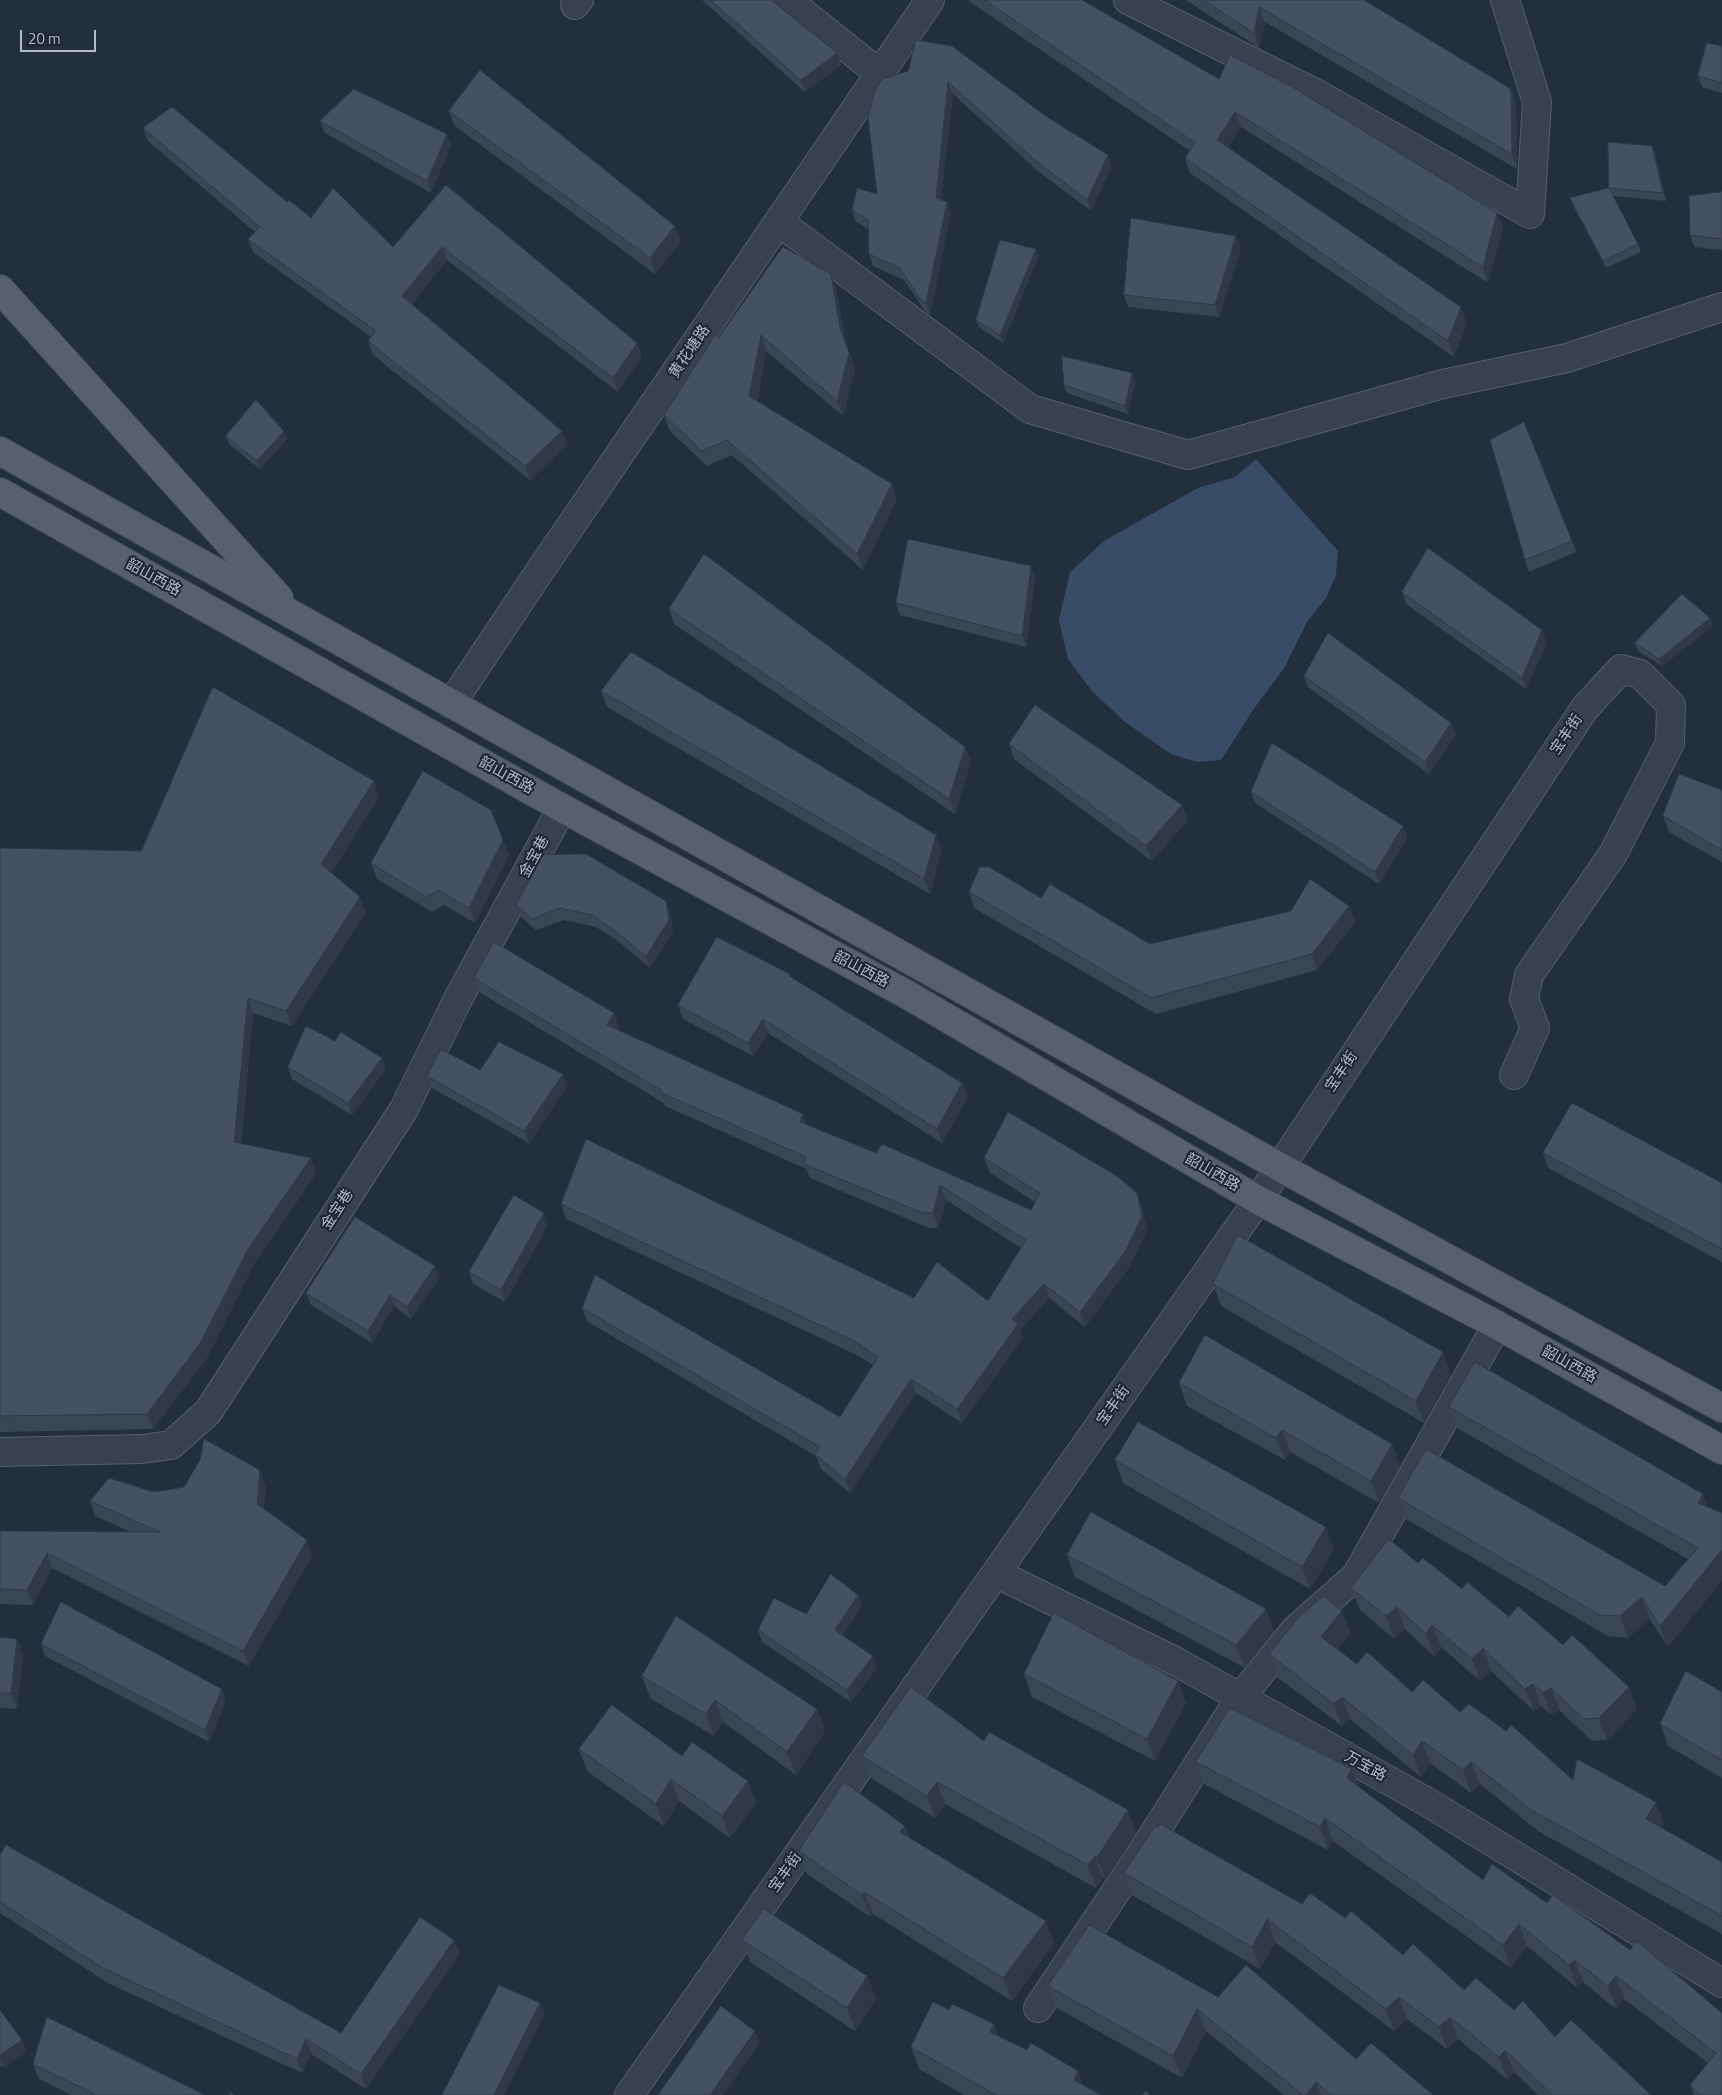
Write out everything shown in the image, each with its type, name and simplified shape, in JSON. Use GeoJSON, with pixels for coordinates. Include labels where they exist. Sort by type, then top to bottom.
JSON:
{"type":"FeatureCollection","features":[{"type":"Feature","properties":{"kind":"main road"},"geometry":{"type":"LineString","coordinates":[[0,289],[295,616]]}},
{"type":"Feature","properties":{"kind":"main road","name":"韶山西路"},"geometry":{"type":"LineString","coordinates":[[0,451],[1278,1166],[1722,1408]]}},
{"type":"Feature","properties":{"kind":"main road","name":"韶山西路"},"geometry":{"type":"LineString","coordinates":[[0,492],[562,808],[906,994],[1258,1200],[1497,1325],[1722,1450]]}},
{"type":"Feature","properties":{"kind":"street"},"geometry":{"type":"LineString","coordinates":[[786,0],[880,74]]}},
{"type":"Feature","properties":{"kind":"street","name":"黄花塘路"},"geometry":{"type":"LineString","coordinates":[[451,704],[930,0]]}},
{"type":"Feature","properties":{"kind":"street"},"geometry":{"type":"LineString","coordinates":[[1128,0],[1319,95],[1530,214],[1537,102],[1505,0]]}},
{"type":"Feature","properties":{"kind":"street"},"geometry":{"type":"LineString","coordinates":[[779,222],[1030,409],[1188,454],[1443,384],[1567,358],[1722,307]]}},
{"type":"Feature","properties":{"kind":"street","name":"宝丰街"},"geometry":{"type":"LineString","coordinates":[[629,2095],[1258,1200],[1278,1166],[1585,708],[1621,669],[1640,674],[1671,705],[1670,743],[1613,854],[1529,975],[1524,999],[1535,1028],[1514,1075]]}},
{"type":"Feature","properties":{"kind":"street","name":"金宝巷"},"geometry":{"type":"LineString","coordinates":[[0,1452],[142,1449],[171,1445],[208,1412],[404,1109],[458,999],[562,808]]}},
{"type":"Feature","properties":{"kind":"street"},"geometry":{"type":"LineString","coordinates":[[1038,2008],[1141,1854],[1240,1698],[1295,1630],[1356,1576],[1497,1325]]}},
{"type":"Feature","properties":{"kind":"street","name":"万宝路"},"geometry":{"type":"LineString","coordinates":[[996,1573],[1175,1661],[1429,1803],[1722,1984]]}},
{"type":"Feature","properties":{"kind":"water"},"geometry":{"type":"Polygon","coordinates":[[[1256,459],[1338,551],[1336,575],[1326,598],[1307,622],[1284,668],[1253,710],[1221,760],[1197,762],[1171,754],[1125,722],[1092,691],[1068,659],[1059,620],[1070,572],[1104,541],[1198,488],[1235,477],[1256,459]]]}},
{"type":"Feature","properties":{"kind":"building"},"geometry":{"type":"Polygon","coordinates":[[[711,0],[771,0],[837,53],[801,80],[711,0]]]}},
{"type":"Feature","properties":{"kind":"building"},"geometry":{"type":"Polygon","coordinates":[[[985,0],[1082,0],[1219,79],[1230,55],[1294,88],[1497,213],[1483,267],[1235,112],[1217,140],[1461,307],[1448,341],[1185,158],[1195,143],[985,0]]]}},
{"type":"Feature","properties":{"kind":"building"},"geometry":{"type":"Polygon","coordinates":[[[1204,0],[1364,0],[1511,89],[1512,154],[1259,7],[1254,33],[1204,0]]]}},
{"type":"Feature","properties":{"kind":"building"},"geometry":{"type":"Polygon","coordinates":[[[916,40],[952,46],[1047,117],[1108,155],[1087,200],[1035,160],[948,82],[936,198],[947,202],[926,303],[920,299],[900,268],[869,254],[868,220],[852,210],[857,188],[877,194],[868,117],[875,90],[883,79],[908,71],[916,40]]]}},
{"type":"Feature","properties":{"kind":"building"},"geometry":{"type":"Polygon","coordinates":[[[1707,43],[1722,46],[1722,83],[1698,76],[1707,43]]]}},
{"type":"Feature","properties":{"kind":"building"},"geometry":{"type":"Polygon","coordinates":[[[480,70],[675,226],[650,258],[449,111],[480,70]]]}},
{"type":"Feature","properties":{"kind":"building"},"geometry":{"type":"Polygon","coordinates":[[[354,89],[447,134],[427,181],[320,121],[354,89]]]}},
{"type":"Feature","properties":{"kind":"building"},"geometry":{"type":"Polygon","coordinates":[[[172,107],[287,202],[289,200],[311,218],[333,188],[393,247],[446,185],[637,343],[613,378],[442,247],[402,296],[562,431],[525,466],[368,341],[376,331],[248,239],[260,227],[143,128],[172,107]]]}},
{"type":"Feature","properties":{"kind":"building"},"geometry":{"type":"Polygon","coordinates":[[[1608,142],[1652,146],[1663,193],[1609,188],[1608,142]]]}},
{"type":"Feature","properties":{"kind":"building"},"geometry":{"type":"Polygon","coordinates":[[[1609,188],[1638,244],[1603,261],[1570,198],[1609,188]]]}},
{"type":"Feature","properties":{"kind":"building"},"geometry":{"type":"Polygon","coordinates":[[[1722,192],[1722,239],[1690,235],[1689,196],[1722,192]]]}},
{"type":"Feature","properties":{"kind":"building"},"geometry":{"type":"Polygon","coordinates":[[[1131,218],[1236,236],[1215,305],[1124,295],[1131,218]]]}},
{"type":"Feature","properties":{"kind":"building"},"geometry":{"type":"Polygon","coordinates":[[[1000,240],[1036,249],[1000,335],[976,320],[1000,240]]]}},
{"type":"Feature","properties":{"kind":"building"},"geometry":{"type":"Polygon","coordinates":[[[783,247],[831,274],[840,328],[849,353],[837,401],[761,335],[749,396],[892,484],[857,554],[727,440],[702,451],[664,415],[715,335],[718,338],[783,247]]]}},
{"type":"Feature","properties":{"kind":"building"},"geometry":{"type":"Polygon","coordinates":[[[1062,356],[1132,373],[1125,406],[1064,385],[1062,356]]]}},
{"type":"Feature","properties":{"kind":"building"},"geometry":{"type":"Polygon","coordinates":[[[256,400],[284,431],[257,461],[226,436],[256,400]]]}},
{"type":"Feature","properties":{"kind":"building"},"geometry":{"type":"Polygon","coordinates":[[[1524,422],[1572,541],[1525,560],[1490,440],[1524,422]]]}},
{"type":"Feature","properties":{"kind":"building"},"geometry":{"type":"Polygon","coordinates":[[[908,539],[1031,566],[1022,636],[896,603],[908,539]]]}},
{"type":"Feature","properties":{"kind":"building"},"geometry":{"type":"Polygon","coordinates":[[[1428,548],[1542,630],[1522,678],[1402,592],[1428,548]]]}},
{"type":"Feature","properties":{"kind":"building"},"geometry":{"type":"Polygon","coordinates":[[[704,554],[965,747],[949,799],[669,609],[704,554]]]}},
{"type":"Feature","properties":{"kind":"building"},"geometry":{"type":"Polygon","coordinates":[[[1682,594],[1710,618],[1659,659],[1635,643],[1682,594]]]}},
{"type":"Feature","properties":{"kind":"building"},"geometry":{"type":"Polygon","coordinates":[[[1328,633],[1451,723],[1425,762],[1304,676],[1328,633]]]}},
{"type":"Feature","properties":{"kind":"building"},"geometry":{"type":"Polygon","coordinates":[[[631,652],[936,835],[924,879],[601,691],[631,652]]]}},
{"type":"Feature","properties":{"kind":"building"},"geometry":{"type":"Polygon","coordinates":[[[213,687],[374,781],[321,864],[360,897],[286,1011],[248,998],[234,1142],[311,1158],[248,1249],[201,1342],[147,1414],[0,1416],[0,848],[141,851],[213,687]]]}},
{"type":"Feature","properties":{"kind":"building"},"geometry":{"type":"Polygon","coordinates":[[[1035,705],[1182,805],[1146,846],[1009,744],[1035,705]]]}},
{"type":"Feature","properties":{"kind":"building"},"geometry":{"type":"Polygon","coordinates":[[[1272,743],[1403,826],[1375,872],[1251,792],[1272,743]]]}},
{"type":"Feature","properties":{"kind":"building"},"geometry":{"type":"Polygon","coordinates":[[[423,771],[491,810],[503,840],[469,908],[439,890],[426,897],[371,863],[423,771]]]}},
{"type":"Feature","properties":{"kind":"building"},"geometry":{"type":"Polygon","coordinates":[[[1679,774],[1722,790],[1722,850],[1663,816],[1679,774]]]}},
{"type":"Feature","properties":{"kind":"building"},"geometry":{"type":"Polygon","coordinates":[[[586,854],[666,901],[669,920],[646,956],[592,915],[560,908],[532,919],[516,905],[543,855],[586,854]]]}},
{"type":"Feature","properties":{"kind":"building"},"geometry":{"type":"Polygon","coordinates":[[[980,867],[989,867],[1041,898],[1050,884],[1150,944],[1291,911],[1310,879],[1349,906],[1312,954],[1151,998],[969,892],[980,867]]]}},
{"type":"Feature","properties":{"kind":"building"},"geometry":{"type":"Polygon","coordinates":[[[717,937],[790,974],[789,976],[962,1083],[937,1129],[763,1019],[748,1043],[678,1005],[717,937]]]}},
{"type":"Feature","properties":{"kind":"building"},"geometry":{"type":"Polygon","coordinates":[[[494,942],[614,1013],[607,1025],[803,1114],[800,1122],[876,1153],[882,1144],[1031,1210],[1040,1193],[984,1158],[1008,1112],[1117,1176],[1137,1193],[1142,1216],[1125,1252],[1080,1312],[1044,1284],[1012,1319],[1018,1324],[957,1409],[911,1379],[845,1479],[815,1454],[820,1447],[582,1308],[595,1275],[840,1417],[878,1357],[854,1341],[561,1204],[586,1139],[914,1298],[937,1262],[988,1301],[1026,1240],[940,1185],[933,1213],[923,1213],[804,1164],[806,1157],[660,1092],[661,1090],[474,978],[494,942]]]}},
{"type":"Feature","properties":{"kind":"building"},"geometry":{"type":"Polygon","coordinates":[[[306,1026],[335,1041],[341,1032],[382,1058],[348,1103],[288,1067],[306,1026]]]}},
{"type":"Feature","properties":{"kind":"building"},"geometry":{"type":"Polygon","coordinates":[[[499,1042],[563,1074],[524,1131],[427,1076],[441,1049],[480,1070],[499,1042]]]}},
{"type":"Feature","properties":{"kind":"building"},"geometry":{"type":"Polygon","coordinates":[[[1572,1103],[1722,1183],[1722,1249],[1543,1153],[1572,1103]]]}},
{"type":"Feature","properties":{"kind":"building"},"geometry":{"type":"Polygon","coordinates":[[[514,1195],[544,1213],[501,1290],[469,1272],[514,1195]]]}},
{"type":"Feature","properties":{"kind":"building"},"geometry":{"type":"Polygon","coordinates":[[[355,1217],[435,1266],[407,1307],[390,1295],[368,1331],[306,1293],[355,1217]]]}},
{"type":"Feature","properties":{"kind":"building"},"geometry":{"type":"Polygon","coordinates":[[[1238,1235],[1443,1352],[1416,1401],[1213,1284],[1238,1235]]]}},
{"type":"Feature","properties":{"kind":"building"},"geometry":{"type":"Polygon","coordinates":[[[1205,1335],[1392,1444],[1371,1481],[1282,1430],[1276,1438],[1179,1383],[1205,1335]]]}},
{"type":"Feature","properties":{"kind":"building"},"geometry":{"type":"Polygon","coordinates":[[[1475,1362],[1703,1494],[1698,1503],[1722,1513],[1722,1550],[1660,1626],[1642,1597],[1620,1616],[1600,1615],[1398,1498],[1426,1449],[1665,1586],[1698,1548],[1449,1407],[1475,1362]]]}},
{"type":"Feature","properties":{"kind":"building"},"geometry":{"type":"Polygon","coordinates":[[[1138,1422],[1326,1527],[1302,1567],[1115,1460],[1138,1422]]]}},
{"type":"Feature","properties":{"kind":"building"},"geometry":{"type":"Polygon","coordinates":[[[204,1439],[260,1470],[257,1504],[307,1540],[243,1651],[47,1553],[27,1590],[0,1589],[0,1531],[160,1532],[90,1501],[109,1478],[154,1492],[184,1487],[200,1460],[204,1439]]]}},
{"type":"Feature","properties":{"kind":"building"},"geometry":{"type":"Polygon","coordinates":[[[1091,1512],[1266,1609],[1236,1645],[1067,1555],[1091,1512]]]}},
{"type":"Feature","properties":{"kind":"building"},"geometry":{"type":"Polygon","coordinates":[[[1389,1539],[1418,1563],[1423,1558],[1462,1589],[1467,1582],[1509,1617],[1518,1606],[1563,1645],[1572,1635],[1629,1687],[1599,1718],[1584,1719],[1551,1688],[1543,1693],[1533,1684],[1525,1689],[1483,1648],[1472,1659],[1432,1625],[1426,1634],[1397,1607],[1386,1616],[1351,1588],[1389,1539]]]}},
{"type":"Feature","properties":{"kind":"building"},"geometry":{"type":"Polygon","coordinates":[[[831,1574],[858,1595],[835,1630],[873,1656],[847,1690],[758,1630],[774,1598],[806,1614],[831,1574]]]}},
{"type":"Feature","properties":{"kind":"building"},"geometry":{"type":"Polygon","coordinates":[[[1324,1596],[1342,1611],[1321,1637],[1357,1664],[1367,1652],[1412,1692],[1423,1680],[1460,1712],[1469,1704],[1506,1731],[1511,1725],[1573,1780],[1577,1759],[1656,1802],[1646,1819],[1722,1862],[1722,1916],[1530,1809],[1471,1762],[1463,1770],[1422,1741],[1413,1755],[1342,1697],[1334,1704],[1269,1654],[1298,1618],[1324,1596]]]}},
{"type":"Feature","properties":{"kind":"building"},"geometry":{"type":"Polygon","coordinates":[[[61,1602],[222,1689],[205,1730],[41,1644],[61,1602]]]}},
{"type":"Feature","properties":{"kind":"building"},"geometry":{"type":"Polygon","coordinates":[[[1054,1613],[1178,1681],[1147,1739],[1024,1674],[1054,1613]]]}},
{"type":"Feature","properties":{"kind":"building"},"geometry":{"type":"Polygon","coordinates":[[[676,1616],[817,1709],[787,1752],[715,1700],[706,1714],[642,1676],[676,1616]]]}},
{"type":"Feature","properties":{"kind":"building"},"geometry":{"type":"Polygon","coordinates":[[[0,1637],[17,1639],[11,1693],[0,1693],[0,1637]]]}},
{"type":"Feature","properties":{"kind":"building"},"geometry":{"type":"Polygon","coordinates":[[[1686,1671],[1722,1692],[1722,1760],[1660,1724],[1686,1671]]]}},
{"type":"Feature","properties":{"kind":"building"},"geometry":{"type":"Polygon","coordinates":[[[911,1687],[984,1741],[989,1732],[1128,1810],[1097,1857],[1095,1856],[1088,1865],[937,1782],[927,1796],[862,1756],[911,1687]]]}},
{"type":"Feature","properties":{"kind":"building"},"geometry":{"type":"Polygon","coordinates":[[[612,1705],[682,1756],[692,1742],[748,1781],[722,1816],[671,1779],[656,1804],[579,1749],[612,1705]]]}},
{"type":"Feature","properties":{"kind":"building"},"geometry":{"type":"Polygon","coordinates":[[[1230,1708],[1352,1769],[1347,1778],[1483,1880],[1492,1864],[1547,1903],[1553,1895],[1630,1950],[1637,1941],[1722,2013],[1722,2092],[1719,2095],[1699,2095],[1690,2085],[1716,2053],[1616,1976],[1608,1986],[1575,1960],[1569,1965],[1519,1924],[1503,1945],[1325,1818],[1320,1827],[1196,1762],[1230,1708]]]}},
{"type":"Feature","properties":{"kind":"building"},"geometry":{"type":"Polygon","coordinates":[[[844,1782],[905,1826],[900,1832],[1046,1921],[1003,1978],[864,1892],[862,1895],[799,1851],[844,1782]]]}},
{"type":"Feature","properties":{"kind":"building"},"geometry":{"type":"Polygon","coordinates":[[[1160,1824],[1302,1904],[1310,1893],[1345,1918],[1351,1911],[1403,1955],[1413,1944],[1464,1990],[1476,1978],[1514,2010],[1523,2001],[1555,2037],[1571,2020],[1651,2095],[1553,2095],[1505,2050],[1499,2057],[1450,2017],[1439,2027],[1399,1997],[1386,2009],[1267,1919],[1252,1947],[1124,1873],[1155,1826],[1158,1827],[1160,1824]]]}},
{"type":"Feature","properties":{"kind":"building"},"geometry":{"type":"Polygon","coordinates":[[[6,1845],[341,2033],[420,1917],[454,1940],[361,2074],[306,2039],[297,2059],[103,1968],[0,1902],[0,1855],[6,1845]]]}},
{"type":"Feature","properties":{"kind":"building"},"geometry":{"type":"Polygon","coordinates":[[[764,1909],[867,1976],[847,2008],[742,1940],[764,1909]]]}},
{"type":"Feature","properties":{"kind":"building"},"geometry":{"type":"Polygon","coordinates":[[[1089,1925],[1218,1997],[1246,1965],[1356,2059],[1371,2043],[1433,2095],[1331,2095],[1316,2082],[1306,2095],[1303,2095],[1197,2009],[1173,2056],[1048,1986],[1089,1925]]]}},
{"type":"Feature","properties":{"kind":"building"},"geometry":{"type":"Polygon","coordinates":[[[499,1985],[540,2003],[494,2095],[442,2095],[499,1985]]]}},
{"type":"Feature","properties":{"kind":"building"},"geometry":{"type":"Polygon","coordinates":[[[933,2002],[949,2010],[952,2004],[994,2024],[990,2032],[1027,2050],[1031,2043],[1078,2071],[1074,2080],[1101,2095],[996,2095],[911,2047],[933,2002]]]}},
{"type":"Feature","properties":{"kind":"building"},"geometry":{"type":"Polygon","coordinates":[[[721,2006],[755,2031],[710,2095],[658,2095],[721,2006]]]}},
{"type":"Feature","properties":{"kind":"building"},"geometry":{"type":"Polygon","coordinates":[[[0,2010],[22,2040],[0,2055],[0,2010]]]}},
{"type":"Feature","properties":{"kind":"building"},"geometry":{"type":"Polygon","coordinates":[[[47,2017],[205,2095],[97,2095],[33,2064],[47,2017]]]}},
{"type":"Feature","properties":{"kind":"building"},"geometry":{"type":"Polygon","coordinates":[[[1146,2091],[1150,2095],[1142,2095],[1146,2091]]]}}]}
